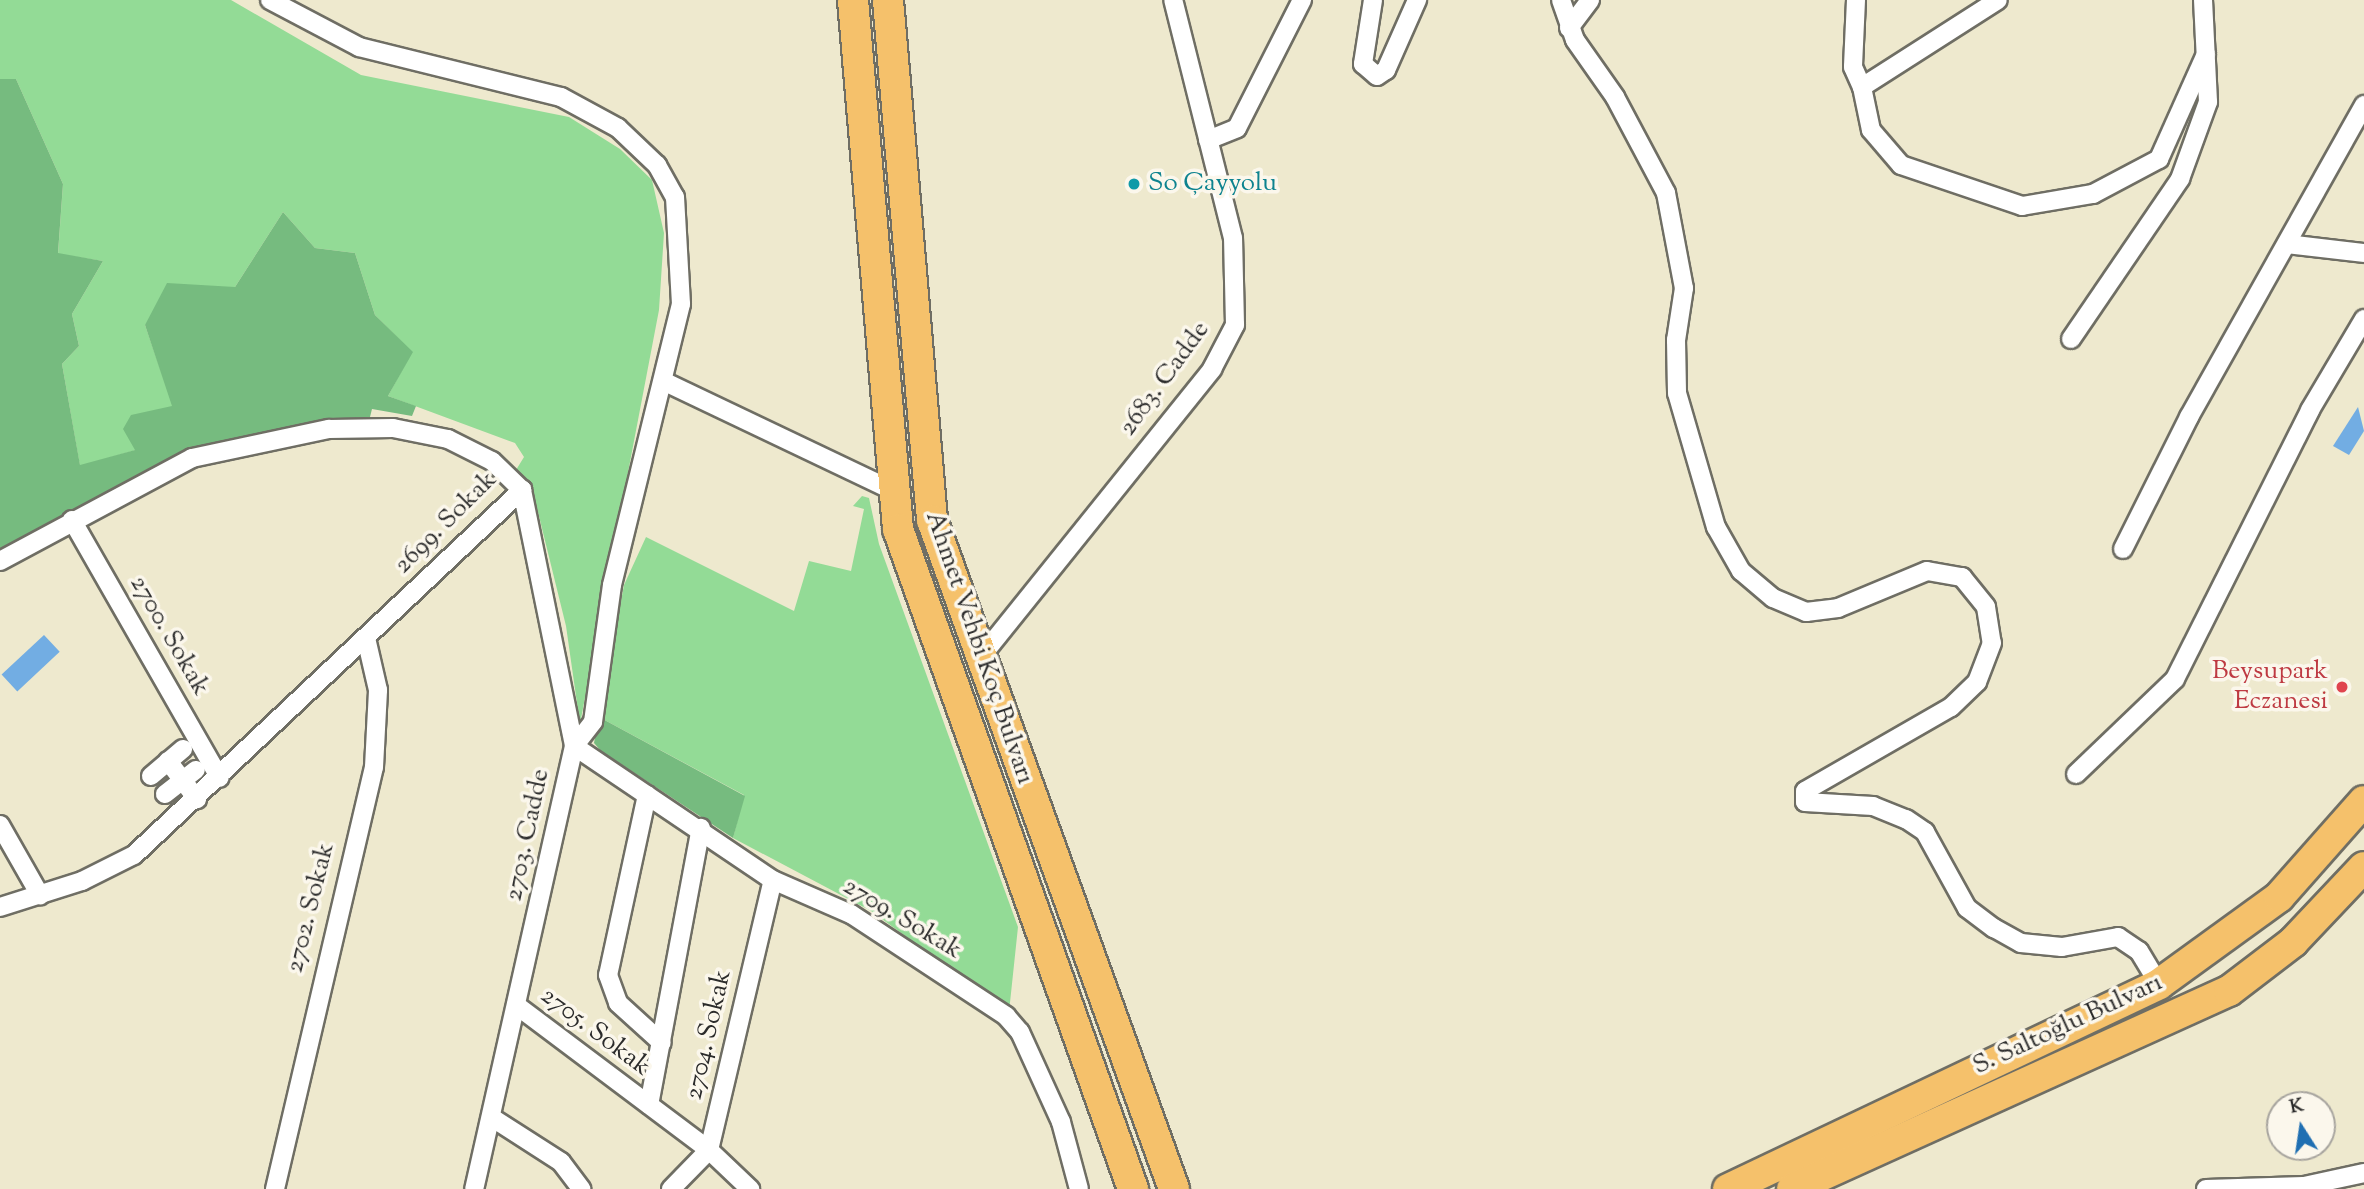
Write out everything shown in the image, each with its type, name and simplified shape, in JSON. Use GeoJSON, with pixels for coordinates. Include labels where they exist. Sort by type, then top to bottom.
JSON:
{"type":"FeatureCollection","features":[{"type":"Feature","properties":{"kind":"main road","name":"Ahmet Vehbi Koç Bulvarı"},"geometry":{"type":"LineString","coordinates":[[853,0],[892,490],[926,617],[1133,1189]]}},
{"type":"Feature","properties":{"kind":"main road","name":"Ahmet Vehbi Koç Bulvarı"},"geometry":{"type":"LineString","coordinates":[[888,0],[928,494],[938,543],[1174,1189]]}},
{"type":"Feature","properties":{"kind":"main road","name":"S. Saltoğlu Bulvarı"},"geometry":{"type":"LineString","coordinates":[[1728,1189],[2159,984],[2279,897],[2364,801]]}},
{"type":"Feature","properties":{"kind":"main road","name":"S. Saltoğlu Bulvarı"},"geometry":{"type":"LineString","coordinates":[[1792,1189],[2229,991],[2292,942],[2364,867]]}},
{"type":"Feature","properties":{"kind":"street"},"geometry":{"type":"LineString","coordinates":[[270,0],[359,47],[561,97],[618,128],[657,165],[675,197],[681,304],[612,585],[593,722],[574,746]]}},
{"type":"Feature","properties":{"kind":"street","name":"2683. Cadde"},"geometry":{"type":"LineString","coordinates":[[979,658],[1230,341],[1237,261],[1173,0]]}},
{"type":"Feature","properties":{"kind":"street"},"geometry":{"type":"LineString","coordinates":[[1208,140],[1237,128],[1302,0]]}},
{"type":"Feature","properties":{"kind":"street"},"geometry":{"type":"LineString","coordinates":[[1373,0],[1363,64],[1377,76],[1387,70],[1417,0]]}},
{"type":"Feature","properties":{"kind":"street"},"geometry":{"type":"LineString","coordinates":[[1561,0],[1569,28],[1666,193],[1684,288],[1676,340],[1677,393],[1716,527],[1741,571],[1773,598],[1806,612],[1838,608],[1927,571],[1962,578],[1986,607],[1992,643],[1977,682],[1951,707],[1805,791],[1805,802],[1873,806],[1906,819],[1925,832],[1966,908],[1994,928],[2021,943],[2062,947],[2118,937],[2139,951],[2159,984]]}},
{"type":"Feature","properties":{"kind":"street"},"geometry":{"type":"LineString","coordinates":[[1569,28],[1590,0]]}},
{"type":"Feature","properties":{"kind":"street"},"geometry":{"type":"LineString","coordinates":[[1856,0],[1853,67],[1862,86],[1871,130],[1902,165],[2022,205],[2094,194],[2160,159],[2206,54]]}},
{"type":"Feature","properties":{"kind":"street"},"geometry":{"type":"LineString","coordinates":[[1862,86],[1998,0]]}},
{"type":"Feature","properties":{"kind":"street"},"geometry":{"type":"LineString","coordinates":[[2071,340],[2180,179],[2208,102],[2203,0]]}},
{"type":"Feature","properties":{"kind":"street"},"geometry":{"type":"LineString","coordinates":[[2123,549],[2364,105]]}},
{"type":"Feature","properties":{"kind":"street"},"geometry":{"type":"LineString","coordinates":[[2287,244],[2364,254]]}},
{"type":"Feature","properties":{"kind":"street"},"geometry":{"type":"LineString","coordinates":[[2076,775],[2175,679],[2310,411],[2364,319]]}},
{"type":"Feature","properties":{"kind":"street"},"geometry":{"type":"LineString","coordinates":[[663,381],[892,490]]}},
{"type":"Feature","properties":{"kind":"street","name":"2699. Sokak"},"geometry":{"type":"LineString","coordinates":[[0,561],[72,520],[226,447],[364,426],[459,444],[509,473],[522,490],[220,778],[119,865],[0,907]]}},
{"type":"Feature","properties":{"kind":"street","name":"2703. Cadde"},"geometry":{"type":"LineString","coordinates":[[474,1189],[574,746],[522,490]]}},
{"type":"Feature","properties":{"kind":"street","name":"2700. Sokak"},"geometry":{"type":"LineString","coordinates":[[72,520],[220,778]]}},
{"type":"Feature","properties":{"kind":"street","name":"2702. Sokak"},"geometry":{"type":"LineString","coordinates":[[275,1189],[374,767],[378,690],[366,638]]}},
{"type":"Feature","properties":{"kind":"street","name":"2709. Sokak"},"geometry":{"type":"LineString","coordinates":[[574,746],[701,828],[773,880],[851,914],[1006,1016],[1020,1032],[1060,1122],[1079,1189]]}},
{"type":"Feature","properties":{"kind":"street"},"geometry":{"type":"LineString","coordinates":[[150,776],[183,749]]}},
{"type":"Feature","properties":{"kind":"street"},"geometry":{"type":"LineString","coordinates":[[168,761],[189,775],[197,799]]}},
{"type":"Feature","properties":{"kind":"street"},"geometry":{"type":"LineString","coordinates":[[165,794],[189,775]]}},
{"type":"Feature","properties":{"kind":"street"},"geometry":{"type":"LineString","coordinates":[[647,795],[608,975],[618,1003],[663,1043]]}},
{"type":"Feature","properties":{"kind":"street"},"geometry":{"type":"LineString","coordinates":[[0,825],[40,895]]}},
{"type":"Feature","properties":{"kind":"street"},"geometry":{"type":"LineString","coordinates":[[649,1105],[663,1043],[701,828]]}},
{"type":"Feature","properties":{"kind":"street","name":"2704. Sokak"},"geometry":{"type":"LineString","coordinates":[[709,1150],[773,880]]}},
{"type":"Feature","properties":{"kind":"street","name":"2705. Sokak"},"geometry":{"type":"LineString","coordinates":[[516,1005],[709,1150],[750,1189]]}},
{"type":"Feature","properties":{"kind":"street"},"geometry":{"type":"LineString","coordinates":[[491,1117],[561,1162],[581,1189]]}},
{"type":"Feature","properties":{"kind":"street"},"geometry":{"type":"LineString","coordinates":[[671,1189],[709,1150]]}},
{"type":"Feature","properties":{"kind":"street"},"geometry":{"type":"LineString","coordinates":[[2206,1189],[2304,1186],[2364,1173]]}},
{"type":"Feature","properties":{"kind":"green space"},"geometry":{"type":"Polygon","coordinates":[[[0,0],[231,0],[361,75],[569,117],[620,149],[652,180],[664,233],[659,310],[580,724],[566,626],[535,500],[516,470],[524,457],[515,443],[388,396],[412,352],[375,315],[355,253],[315,248],[283,212],[235,287],[145,325],[173,406],[136,450],[80,466],[62,364],[79,346],[72,314],[103,261],[58,254],[63,184],[16,79],[0,79],[0,0]]]}},
{"type":"Feature","properties":{"kind":"green space"},"geometry":{"type":"Polygon","coordinates":[[[0,79],[16,79],[63,184],[58,253],[103,261],[72,314],[79,346],[62,364],[80,465],[135,450],[123,429],[131,415],[172,406],[145,325],[167,283],[235,287],[283,212],[315,248],[355,253],[375,315],[413,352],[388,396],[416,406],[412,416],[372,409],[370,417],[190,448],[0,555],[0,79]]]}},
{"type":"Feature","properties":{"kind":"green space"},"geometry":{"type":"Polygon","coordinates":[[[862,496],[869,498],[879,544],[1018,927],[1009,1012],[871,911],[733,838],[744,795],[599,717],[624,585],[646,537],[794,611],[809,561],[851,571],[864,509],[853,506],[862,496]]]}},
{"type":"Feature","properties":{"kind":"green space"},"geometry":{"type":"Polygon","coordinates":[[[599,717],[745,796],[733,838],[601,751],[594,743],[599,717]]]}},
{"type":"Feature","properties":{"kind":"water"},"geometry":{"type":"Polygon","coordinates":[[[2358,407],[2364,431],[2349,455],[2333,446],[2358,407]]]}},
{"type":"Feature","properties":{"kind":"water"},"geometry":{"type":"Polygon","coordinates":[[[44,635],[60,652],[17,691],[2,675],[44,635]]]}},
{"type":"Feature","properties":{"kind":"place","name":"So Çayyolu"},"geometry":{"type":"Point","coordinates":[1134,184]}},
{"type":"Feature","properties":{"kind":"place","name":"Beysupark Eczanesi"},"geometry":{"type":"Point","coordinates":[2342,687]}}]}
